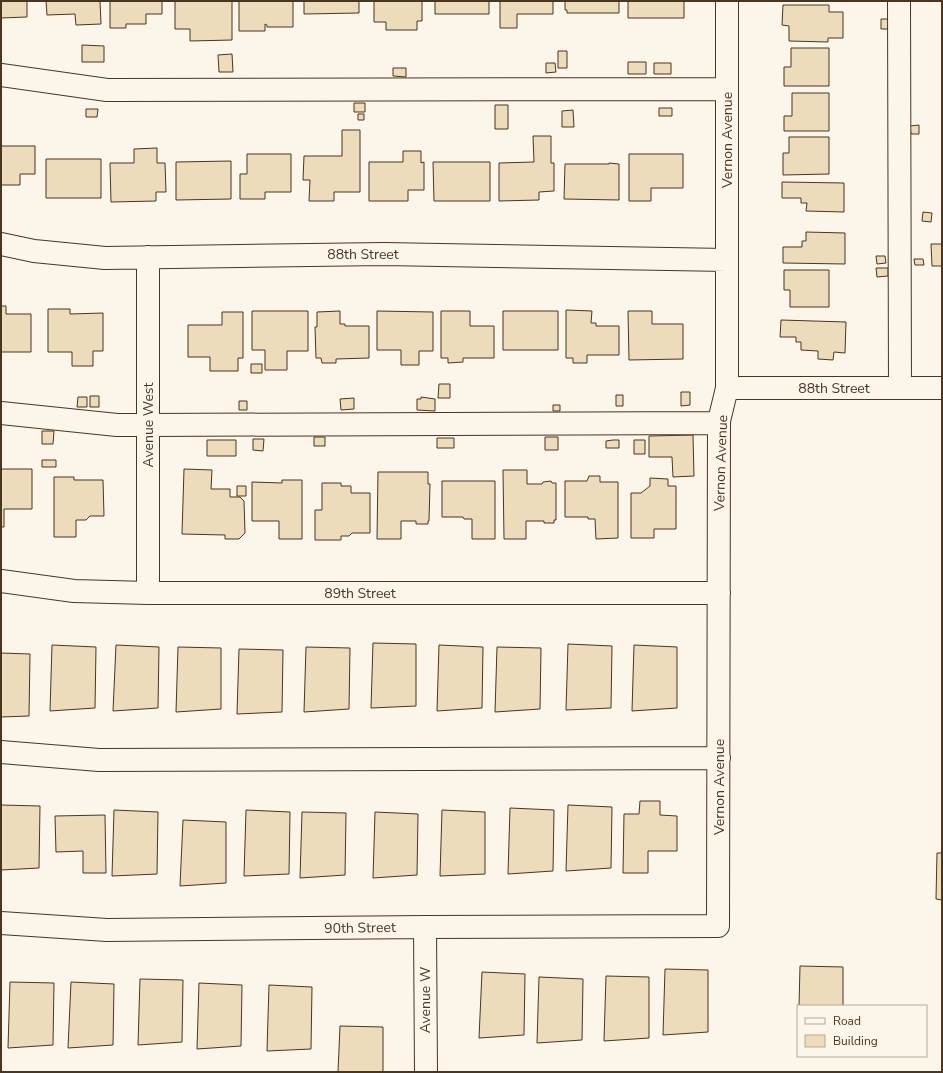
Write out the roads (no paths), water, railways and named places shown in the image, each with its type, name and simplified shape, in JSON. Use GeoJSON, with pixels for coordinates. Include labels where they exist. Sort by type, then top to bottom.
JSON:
{"type":"FeatureCollection","features":[{"type":"Feature","properties":{"kind":"street","name":"Vernon Avenue"},"geometry":{"type":"LineString","coordinates":[[718,926],[719,424],[727,388],[727,1]]}},
{"type":"Feature","properties":{"kind":"street"},"geometry":{"type":"LineString","coordinates":[[899,1],[900,388]]}},
{"type":"Feature","properties":{"kind":"street"},"geometry":{"type":"LineString","coordinates":[[1,75],[106,90],[727,89]]}},
{"type":"Feature","properties":{"kind":"street","name":"88th Street"},"geometry":{"type":"LineString","coordinates":[[1,244],[34,251],[105,258],[384,254],[727,260]]}},
{"type":"Feature","properties":{"kind":"street","name":"Avenue West"},"geometry":{"type":"LineString","coordinates":[[148,257],[148,593]]}},
{"type":"Feature","properties":{"kind":"street","name":"88th Street"},"geometry":{"type":"LineString","coordinates":[[727,388],[942,388]]}},
{"type":"Feature","properties":{"kind":"street"},"geometry":{"type":"LineString","coordinates":[[1,413],[118,425],[719,424]]}},
{"type":"Feature","properties":{"kind":"street","name":"89th Street"},"geometry":{"type":"LineString","coordinates":[[1,581],[74,591],[148,593],[719,593]]}},
{"type":"Feature","properties":{"kind":"street"},"geometry":{"type":"LineString","coordinates":[[1,752],[99,760],[719,758]]}},
{"type":"Feature","properties":{"kind":"street","name":"90th Street"},"geometry":{"type":"LineString","coordinates":[[1,923],[107,930],[718,926]]}},
{"type":"Feature","properties":{"kind":"street","name":"Avenue W"},"geometry":{"type":"LineString","coordinates":[[425,927],[426,1072]]}}]}
